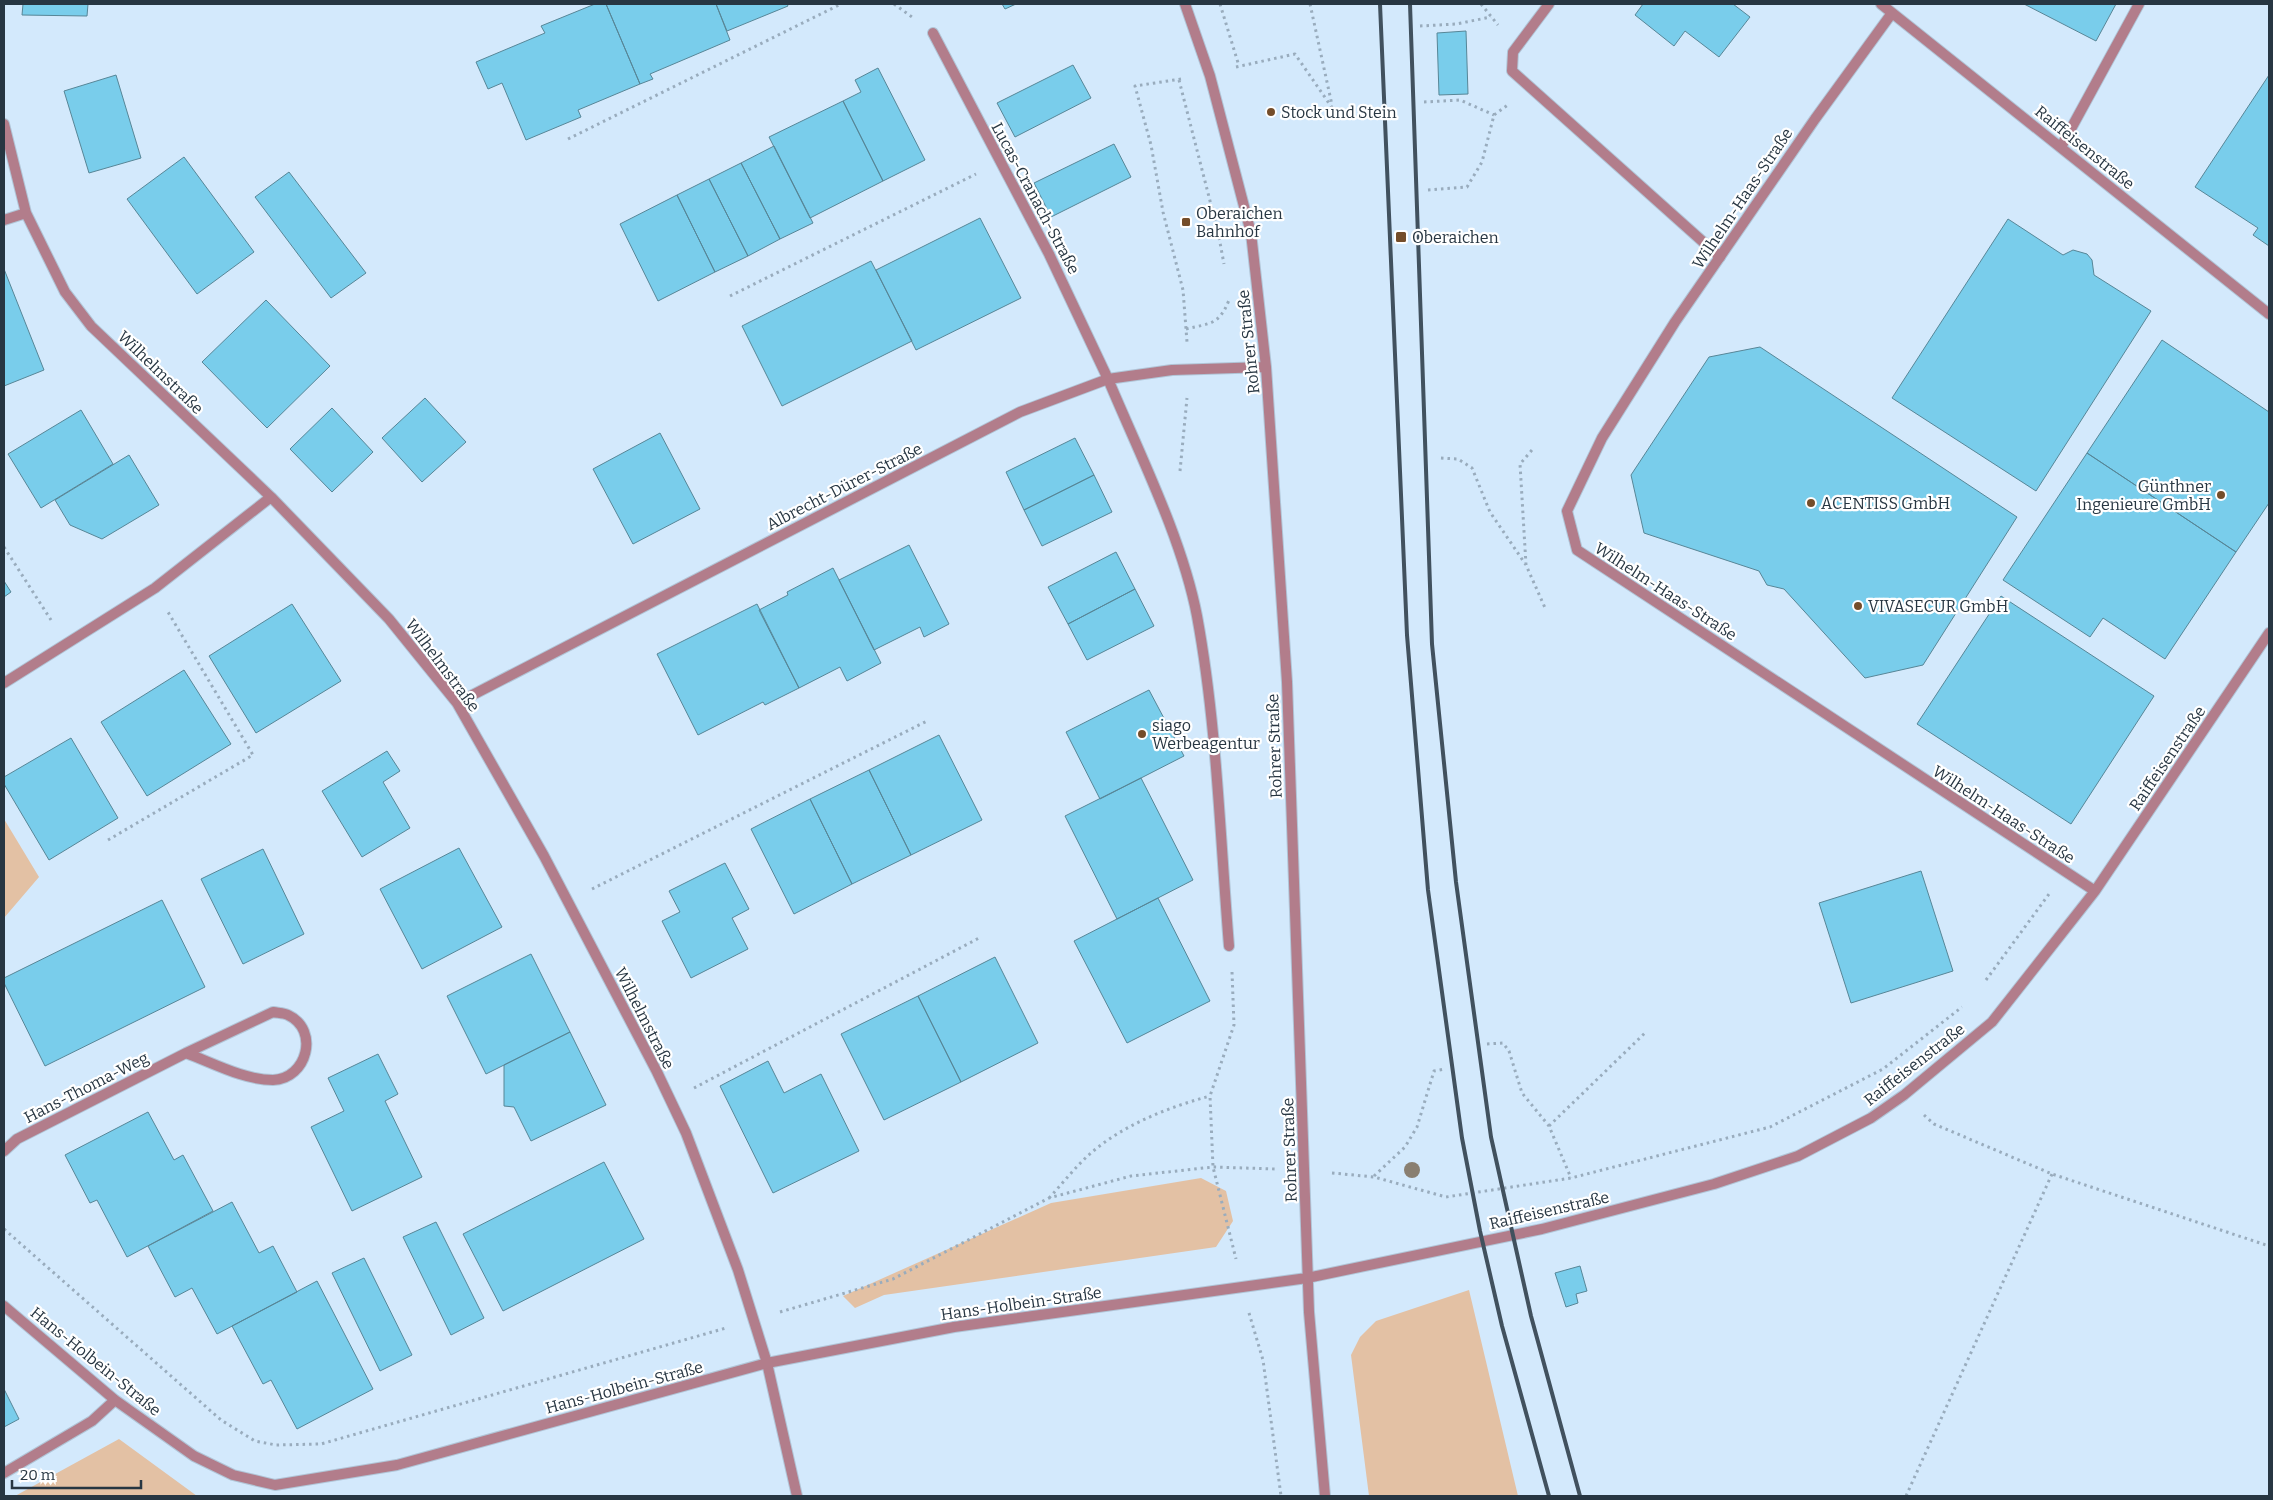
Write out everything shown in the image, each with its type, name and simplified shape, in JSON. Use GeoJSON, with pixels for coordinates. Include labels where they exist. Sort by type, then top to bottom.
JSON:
{"type":"FeatureCollection","features":[{"type":"Feature","properties":{"kind":"street","name":"Rohrer Straße"},"geometry":{"type":"LineString","coordinates":[[1185,4],[1210,76],[1251,233],[1266,367],[1287,682],[1305,1170],[1307,1278],[1312,1358],[1325,1496]]}},
{"type":"Feature","properties":{"kind":"street"},"geometry":{"type":"LineString","coordinates":[[1549,4],[1513,52],[1512,71],[1720,257]]}},
{"type":"Feature","properties":{"kind":"street","name":"Raiffeisenstraße"},"geometry":{"type":"LineString","coordinates":[[1881,4],[2269,314]]}},
{"type":"Feature","properties":{"kind":"street"},"geometry":{"type":"LineString","coordinates":[[2062,147],[2139,4]]}},
{"type":"Feature","properties":{"kind":"street","name":"Wilhelm-Haas-Straße"},"geometry":{"type":"LineString","coordinates":[[1892,13],[1841,82],[1675,322],[1602,438],[1567,511],[1577,550],[2095,891]]}},
{"type":"Feature","properties":{"kind":"street","name":"Lucas-Cranach-Straße"},"geometry":{"type":"LineString","coordinates":[[932,33],[1049,254],[1108,379]]}},
{"type":"Feature","properties":{"kind":"street","name":"Wilhelmstraße"},"geometry":{"type":"LineString","coordinates":[[4,124],[26,213],[65,292],[91,326],[271,497],[389,619],[457,703],[568,901],[686,1133],[738,1270],[767,1363],[797,1496]]}},
{"type":"Feature","properties":{"kind":"street"},"geometry":{"type":"LineString","coordinates":[[4,220],[26,213]]}},
{"type":"Feature","properties":{"kind":"street","name":"Albrecht-Dürer-Straße"},"geometry":{"type":"LineString","coordinates":[[457,703],[1020,412],[1108,379],[1189,369],[1266,367]]}},
{"type":"Feature","properties":{"kind":"street"},"geometry":{"type":"LineString","coordinates":[[1108,379],[1174,539],[1196,615],[1210,712],[1229,946]]}},
{"type":"Feature","properties":{"kind":"street"},"geometry":{"type":"LineString","coordinates":[[4,683],[155,588],[271,497]]}},
{"type":"Feature","properties":{"kind":"street","name":"Raiffeisenstraße"},"geometry":{"type":"LineString","coordinates":[[1307,1278],[1542,1229],[1714,1184],[1798,1156],[1871,1118],[1904,1096],[1992,1022],[2095,891],[2269,633]]}},
{"type":"Feature","properties":{"kind":"street","name":"Hans-Thoma-Weg"},"geometry":{"type":"LineString","coordinates":[[4,1151],[17,1139],[186,1053],[273,1012],[288,1015],[301,1025],[308,1044],[304,1061],[292,1075],[274,1080],[250,1077],[186,1053]]}},
{"type":"Feature","properties":{"kind":"street","name":"Hans-Holbein-Straße"},"geometry":{"type":"LineString","coordinates":[[4,1306],[115,1400],[194,1456],[232,1475],[275,1485],[397,1465],[767,1363],[954,1327],[1307,1278]]}},
{"type":"Feature","properties":{"kind":"street"},"geometry":{"type":"LineString","coordinates":[[4,1473],[92,1421],[115,1400]]}},
{"type":"Feature","properties":{"kind":"path"},"geometry":{"type":"LineString","coordinates":[[568,139],[840,4]]}},
{"type":"Feature","properties":{"kind":"path"},"geometry":{"type":"LineString","coordinates":[[1220,4],[1239,66]]}},
{"type":"Feature","properties":{"kind":"path"},"geometry":{"type":"LineString","coordinates":[[1310,4],[1333,108]]}},
{"type":"Feature","properties":{"kind":"path"},"geometry":{"type":"LineString","coordinates":[[1420,26],[1456,24],[1492,17]]}},
{"type":"Feature","properties":{"kind":"path"},"geometry":{"type":"LineString","coordinates":[[1268,60],[1295,54],[1333,108]]}},
{"type":"Feature","properties":{"kind":"path"},"geometry":{"type":"LineString","coordinates":[[1180,473],[1189,369],[1183,290],[1164,212],[1152,145],[1135,86],[1210,76]]}},
{"type":"Feature","properties":{"kind":"path"},"geometry":{"type":"LineString","coordinates":[[1179,80],[1218,232],[1225,268]]}},
{"type":"Feature","properties":{"kind":"path"},"geometry":{"type":"LineString","coordinates":[[1428,190],[1467,187],[1482,162],[1494,115],[1517,98]]}},
{"type":"Feature","properties":{"kind":"path"},"geometry":{"type":"LineString","coordinates":[[1424,102],[1460,100],[1494,115]]}},
{"type":"Feature","properties":{"kind":"path"},"geometry":{"type":"LineString","coordinates":[[1333,108],[1377,111]]}},
{"type":"Feature","properties":{"kind":"path"},"geometry":{"type":"LineString","coordinates":[[730,296],[1000,163]]}},
{"type":"Feature","properties":{"kind":"path"},"geometry":{"type":"LineString","coordinates":[[1186,330],[1211,323],[1223,314],[1230,296]]}},
{"type":"Feature","properties":{"kind":"path"},"geometry":{"type":"LineString","coordinates":[[1526,566],[1520,464],[1532,450]]}},
{"type":"Feature","properties":{"kind":"path"},"geometry":{"type":"LineString","coordinates":[[1441,458],[1458,460],[1472,468],[1490,512],[1526,566],[1546,610]]}},
{"type":"Feature","properties":{"kind":"path"},"geometry":{"type":"LineString","coordinates":[[4,547],[66,644]]}},
{"type":"Feature","properties":{"kind":"path"},"geometry":{"type":"LineString","coordinates":[[108,840],[253,755],[155,588]]}},
{"type":"Feature","properties":{"kind":"path"},"geometry":{"type":"LineString","coordinates":[[568,901],[929,720]]}},
{"type":"Feature","properties":{"kind":"path"},"geometry":{"type":"LineString","coordinates":[[1984,983],[2065,872]]}},
{"type":"Feature","properties":{"kind":"path"},"geometry":{"type":"LineString","coordinates":[[670,1101],[981,938]]}},
{"type":"Feature","properties":{"kind":"path"},"geometry":{"type":"LineString","coordinates":[[1229,946],[1233,982],[1234,1026],[1210,1096],[1213,1167],[1242,1288],[1263,1360],[1281,1496]]}},
{"type":"Feature","properties":{"kind":"path"},"geometry":{"type":"LineString","coordinates":[[4,1229],[221,1420],[256,1441],[276,1445],[321,1444],[892,1279],[1049,1198],[1131,1176],[1213,1167],[1305,1170],[1374,1177],[1446,1197],[1571,1178],[1770,1127],[1883,1069],[1964,1005]]}},
{"type":"Feature","properties":{"kind":"path"},"geometry":{"type":"LineString","coordinates":[[1549,1126],[1647,1031]]}},
{"type":"Feature","properties":{"kind":"path"},"geometry":{"type":"LineString","coordinates":[[1487,1044],[1503,1043],[1509,1051],[1522,1093],[1549,1126],[1571,1178]]}},
{"type":"Feature","properties":{"kind":"path"},"geometry":{"type":"LineString","coordinates":[[1374,1177],[1405,1147],[1417,1127],[1434,1072],[1445,1069]]}},
{"type":"Feature","properties":{"kind":"path"},"geometry":{"type":"LineString","coordinates":[[1049,1198],[1091,1153],[1121,1131],[1186,1103],[1210,1096]]}},
{"type":"Feature","properties":{"kind":"path"},"geometry":{"type":"LineString","coordinates":[[1904,1096],[1934,1124],[2052,1174],[2269,1246]]}},
{"type":"Feature","properties":{"kind":"path"},"geometry":{"type":"LineString","coordinates":[[1906,1496],[2052,1174]]}},
{"type":"Feature","properties":{"kind":"shaded area"},"geometry":{"type":"Polygon","coordinates":[[[4,819],[39,877],[4,918],[4,819]]]}},
{"type":"Feature","properties":{"kind":"shaded area"},"geometry":{"type":"Polygon","coordinates":[[[1201,1178],[1226,1191],[1233,1221],[1216,1247],[884,1295],[855,1308],[843,1296],[1051,1203],[1201,1178]]]}},
{"type":"Feature","properties":{"kind":"shaded area"},"geometry":{"type":"Polygon","coordinates":[[[1469,1290],[1518,1496],[1369,1496],[1351,1355],[1360,1337],[1376,1321],[1469,1290]]]}},
{"type":"Feature","properties":{"kind":"shaded area"},"geometry":{"type":"Polygon","coordinates":[[[119,1439],[197,1496],[15,1496],[119,1439]]]}},
{"type":"Feature","properties":{"kind":"building"},"geometry":{"type":"Polygon","coordinates":[[[23,4],[88,4],[87,16],[22,15],[23,4]]]}},
{"type":"Feature","properties":{"kind":"building"},"geometry":{"type":"Polygon","coordinates":[[[595,4],[606,4],[640,84],[578,110],[581,117],[526,140],[502,83],[488,89],[476,62],[545,33],[541,26],[595,4]]]}},
{"type":"Feature","properties":{"kind":"building"},"geometry":{"type":"Polygon","coordinates":[[[606,4],[716,4],[730,40],[650,74],[653,79],[640,84],[606,4]]]}},
{"type":"Feature","properties":{"kind":"building"},"geometry":{"type":"Polygon","coordinates":[[[716,4],[787,4],[788,6],[727,31],[716,4]]]}},
{"type":"Feature","properties":{"kind":"building"},"geometry":{"type":"Polygon","coordinates":[[[1002,4],[1016,4],[1005,9],[1002,4]]]}},
{"type":"Feature","properties":{"kind":"building"},"geometry":{"type":"Polygon","coordinates":[[[1643,4],[1733,4],[1750,17],[1719,57],[1685,31],[1674,46],[1635,15],[1643,4]]]}},
{"type":"Feature","properties":{"kind":"building"},"geometry":{"type":"Polygon","coordinates":[[[2024,4],[2116,4],[2096,41],[2024,4]]]}},
{"type":"Feature","properties":{"kind":"building"},"geometry":{"type":"Polygon","coordinates":[[[1466,31],[1468,94],[1439,95],[1437,33],[1466,31]]]}},
{"type":"Feature","properties":{"kind":"building"},"geometry":{"type":"Polygon","coordinates":[[[1073,65],[1091,98],[1015,137],[997,103],[1073,65]]]}},
{"type":"Feature","properties":{"kind":"building"},"geometry":{"type":"Polygon","coordinates":[[[878,68],[925,160],[883,181],[843,101],[861,92],[855,80],[878,68]]]}},
{"type":"Feature","properties":{"kind":"building"},"geometry":{"type":"Polygon","coordinates":[[[116,75],[141,158],[89,173],[64,91],[116,75]]]}},
{"type":"Feature","properties":{"kind":"building"},"geometry":{"type":"Polygon","coordinates":[[[2269,75],[2269,246],[2253,235],[2258,228],[2195,187],[2269,75]]]}},
{"type":"Feature","properties":{"kind":"building"},"geometry":{"type":"Polygon","coordinates":[[[843,101],[883,181],[810,218],[769,137],[843,101]]]}},
{"type":"Feature","properties":{"kind":"building"},"geometry":{"type":"Polygon","coordinates":[[[1114,144],[1131,177],[1051,217],[1034,183],[1114,144]]]}},
{"type":"Feature","properties":{"kind":"building"},"geometry":{"type":"Polygon","coordinates":[[[774,146],[813,223],[780,239],[741,163],[774,146]]]}},
{"type":"Feature","properties":{"kind":"building"},"geometry":{"type":"Polygon","coordinates":[[[184,157],[254,252],[197,294],[127,199],[184,157]]]}},
{"type":"Feature","properties":{"kind":"building"},"geometry":{"type":"Polygon","coordinates":[[[741,163],[780,239],[748,256],[709,179],[741,163]]]}},
{"type":"Feature","properties":{"kind":"building"},"geometry":{"type":"Polygon","coordinates":[[[289,172],[366,273],[331,298],[255,197],[289,172]]]}},
{"type":"Feature","properties":{"kind":"building"},"geometry":{"type":"Polygon","coordinates":[[[709,179],[748,256],[715,272],[677,195],[709,179]]]}},
{"type":"Feature","properties":{"kind":"building"},"geometry":{"type":"Polygon","coordinates":[[[677,195],[715,272],[658,301],[620,224],[677,195]]]}},
{"type":"Feature","properties":{"kind":"building"},"geometry":{"type":"Polygon","coordinates":[[[980,218],[1021,298],[916,350],[876,270],[980,218]]]}},
{"type":"Feature","properties":{"kind":"building"},"geometry":{"type":"Polygon","coordinates":[[[2008,219],[2063,255],[2073,250],[2087,254],[2092,260],[2094,275],[2151,311],[2036,491],[1892,398],[2008,219]]]}},
{"type":"Feature","properties":{"kind":"building"},"geometry":{"type":"Polygon","coordinates":[[[871,261],[912,341],[782,406],[742,326],[871,261]]]}},
{"type":"Feature","properties":{"kind":"building"},"geometry":{"type":"Polygon","coordinates":[[[4,269],[44,370],[4,386],[4,269]]]}},
{"type":"Feature","properties":{"kind":"building"},"geometry":{"type":"Polygon","coordinates":[[[266,300],[330,366],[267,428],[202,362],[266,300]]]}},
{"type":"Feature","properties":{"kind":"building"},"geometry":{"type":"Polygon","coordinates":[[[2162,340],[2269,412],[2269,503],[2236,552],[2087,453],[2162,340]]]}},
{"type":"Feature","properties":{"kind":"building"},"geometry":{"type":"Polygon","coordinates":[[[1760,347],[2017,517],[1923,665],[1865,678],[1784,589],[1767,585],[1759,571],[1644,533],[1631,475],[1709,357],[1760,347]]]}},
{"type":"Feature","properties":{"kind":"building"},"geometry":{"type":"Polygon","coordinates":[[[425,398],[466,442],[422,482],[382,438],[425,398]]]}},
{"type":"Feature","properties":{"kind":"building"},"geometry":{"type":"Polygon","coordinates":[[[332,408],[373,452],[332,492],[290,449],[332,408]]]}},
{"type":"Feature","properties":{"kind":"building"},"geometry":{"type":"Polygon","coordinates":[[[81,410],[113,464],[41,508],[8,454],[81,410]]]}},
{"type":"Feature","properties":{"kind":"building"},"geometry":{"type":"Polygon","coordinates":[[[660,433],[700,509],[633,544],[593,469],[660,433]]]}},
{"type":"Feature","properties":{"kind":"building"},"geometry":{"type":"Polygon","coordinates":[[[1075,438],[1094,475],[1024,510],[1006,472],[1075,438]]]}},
{"type":"Feature","properties":{"kind":"building"},"geometry":{"type":"Polygon","coordinates":[[[2087,453],[2236,552],[2165,659],[2103,618],[2090,637],[2003,580],[2087,453]]]}},
{"type":"Feature","properties":{"kind":"building"},"geometry":{"type":"Polygon","coordinates":[[[129,455],[159,505],[102,539],[70,525],[55,500],[129,455]]]}},
{"type":"Feature","properties":{"kind":"building"},"geometry":{"type":"Polygon","coordinates":[[[1094,475],[1112,512],[1042,546],[1024,510],[1094,475]]]}},
{"type":"Feature","properties":{"kind":"building"},"geometry":{"type":"Polygon","coordinates":[[[909,545],[949,624],[924,637],[920,627],[874,650],[839,580],[909,545]]]}},
{"type":"Feature","properties":{"kind":"building"},"geometry":{"type":"Polygon","coordinates":[[[1116,552],[1135,589],[1068,624],[1048,587],[1116,552]]]}},
{"type":"Feature","properties":{"kind":"building"},"geometry":{"type":"Polygon","coordinates":[[[833,568],[881,663],[847,681],[840,667],[799,688],[759,610],[788,595],[787,592],[833,568]]]}},
{"type":"Feature","properties":{"kind":"building"},"geometry":{"type":"Polygon","coordinates":[[[4,581],[11,592],[4,597],[4,581]]]}},
{"type":"Feature","properties":{"kind":"building"},"geometry":{"type":"Polygon","coordinates":[[[1135,589],[1154,626],[1087,660],[1068,624],[1135,589]]]}},
{"type":"Feature","properties":{"kind":"building"},"geometry":{"type":"Polygon","coordinates":[[[2001,596],[2154,696],[2071,824],[1917,724],[2001,596]]]}},
{"type":"Feature","properties":{"kind":"building"},"geometry":{"type":"Polygon","coordinates":[[[292,604],[341,681],[256,733],[209,656],[292,604]]]}},
{"type":"Feature","properties":{"kind":"building"},"geometry":{"type":"Polygon","coordinates":[[[757,604],[799,688],[765,705],[763,702],[698,735],[657,654],[757,604]]]}},
{"type":"Feature","properties":{"kind":"building"},"geometry":{"type":"Polygon","coordinates":[[[184,670],[231,744],[147,796],[101,722],[184,670]]]}},
{"type":"Feature","properties":{"kind":"building"},"geometry":{"type":"Polygon","coordinates":[[[1149,690],[1184,756],[1100,799],[1066,732],[1149,690]]]}},
{"type":"Feature","properties":{"kind":"building"},"geometry":{"type":"Polygon","coordinates":[[[939,735],[982,820],[911,855],[869,770],[939,735]]]}},
{"type":"Feature","properties":{"kind":"building"},"geometry":{"type":"Polygon","coordinates":[[[71,738],[118,818],[49,860],[4,784],[4,777],[71,738]]]}},
{"type":"Feature","properties":{"kind":"building"},"geometry":{"type":"Polygon","coordinates":[[[387,751],[400,771],[383,782],[410,828],[362,857],[322,791],[387,751]]]}},
{"type":"Feature","properties":{"kind":"building"},"geometry":{"type":"Polygon","coordinates":[[[869,770],[911,855],[852,884],[810,799],[869,770]]]}},
{"type":"Feature","properties":{"kind":"building"},"geometry":{"type":"Polygon","coordinates":[[[1141,778],[1193,880],[1117,919],[1065,816],[1141,778]]]}},
{"type":"Feature","properties":{"kind":"building"},"geometry":{"type":"Polygon","coordinates":[[[810,799],[852,884],[794,914],[751,829],[810,799]]]}},
{"type":"Feature","properties":{"kind":"building"},"geometry":{"type":"Polygon","coordinates":[[[459,848],[502,927],[422,969],[380,889],[459,848]]]}},
{"type":"Feature","properties":{"kind":"building"},"geometry":{"type":"Polygon","coordinates":[[[263,849],[304,934],[243,964],[201,879],[263,849]]]}},
{"type":"Feature","properties":{"kind":"building"},"geometry":{"type":"Polygon","coordinates":[[[725,863],[749,909],[732,918],[748,949],[691,978],[662,921],[680,912],[669,891],[725,863]]]}},
{"type":"Feature","properties":{"kind":"building"},"geometry":{"type":"Polygon","coordinates":[[[1921,871],[1953,971],[1851,1003],[1819,903],[1921,871]]]}},
{"type":"Feature","properties":{"kind":"building"},"geometry":{"type":"Polygon","coordinates":[[[1158,898],[1210,1001],[1127,1043],[1074,941],[1158,898]]]}},
{"type":"Feature","properties":{"kind":"building"},"geometry":{"type":"Polygon","coordinates":[[[162,900],[205,987],[45,1066],[4,983],[4,978],[162,900]]]}},
{"type":"Feature","properties":{"kind":"building"},"geometry":{"type":"Polygon","coordinates":[[[531,954],[570,1032],[486,1074],[447,996],[531,954]]]}},
{"type":"Feature","properties":{"kind":"building"},"geometry":{"type":"Polygon","coordinates":[[[995,957],[1038,1043],[961,1082],[918,996],[995,957]]]}},
{"type":"Feature","properties":{"kind":"building"},"geometry":{"type":"Polygon","coordinates":[[[918,996],[961,1082],[884,1120],[841,1034],[918,996]]]}},
{"type":"Feature","properties":{"kind":"building"},"geometry":{"type":"Polygon","coordinates":[[[570,1032],[606,1105],[531,1141],[514,1107],[504,1106],[504,1065],[570,1032]]]}},
{"type":"Feature","properties":{"kind":"building"},"geometry":{"type":"Polygon","coordinates":[[[378,1054],[398,1094],[385,1101],[422,1177],[352,1211],[311,1127],[344,1111],[328,1078],[378,1054]]]}},
{"type":"Feature","properties":{"kind":"building"},"geometry":{"type":"Polygon","coordinates":[[[768,1061],[784,1093],[821,1074],[859,1151],[773,1193],[720,1086],[768,1061]]]}},
{"type":"Feature","properties":{"kind":"building"},"geometry":{"type":"Polygon","coordinates":[[[148,1112],[174,1160],[183,1155],[213,1211],[127,1257],[97,1200],[90,1203],[65,1155],[148,1112]]]}},
{"type":"Feature","properties":{"kind":"building"},"geometry":{"type":"Polygon","coordinates":[[[604,1162],[644,1239],[503,1311],[463,1234],[604,1162]]]}},
{"type":"Feature","properties":{"kind":"building"},"geometry":{"type":"Polygon","coordinates":[[[232,1202],[259,1253],[273,1246],[297,1292],[217,1334],[192,1288],[175,1297],[148,1246],[232,1202]]]}},
{"type":"Feature","properties":{"kind":"building"},"geometry":{"type":"Polygon","coordinates":[[[436,1222],[484,1318],[451,1335],[403,1237],[436,1222]]]}},
{"type":"Feature","properties":{"kind":"building"},"geometry":{"type":"Polygon","coordinates":[[[364,1258],[412,1355],[380,1371],[332,1273],[364,1258]]]}},
{"type":"Feature","properties":{"kind":"building"},"geometry":{"type":"Polygon","coordinates":[[[1580,1266],[1587,1291],[1576,1294],[1578,1303],[1566,1307],[1555,1273],[1580,1266]]]}},
{"type":"Feature","properties":{"kind":"building"},"geometry":{"type":"Polygon","coordinates":[[[317,1281],[373,1389],[297,1429],[271,1380],[263,1384],[232,1326],[317,1281]]]}},
{"type":"Feature","properties":{"kind":"building"},"geometry":{"type":"Polygon","coordinates":[[[4,1389],[19,1419],[4,1427],[4,1389]]]}},
{"type":"Feature","properties":{"kind":"railway"},"geometry":{"type":"LineString","coordinates":[[1380,4],[1407,635],[1428,890],[1462,1138],[1480,1231],[1502,1326],[1549,1496]]}},
{"type":"Feature","properties":{"kind":"railway"},"geometry":{"type":"LineString","coordinates":[[1410,4],[1432,644],[1456,882],[1491,1137],[1531,1316],[1580,1496]]}},
{"type":"Feature","properties":{"kind":"place","name":"Stock und Stein"},"geometry":{"type":"Point","coordinates":[1271,112]}},
{"type":"Feature","properties":{"kind":"place","name":"Oberaichen Bahnhof"},"geometry":{"type":"Point","coordinates":[1186,222]}},
{"type":"Feature","properties":{"kind":"place","name":"Oberaichen"},"geometry":{"type":"Point","coordinates":[1401,237]}},
{"type":"Feature","properties":{"kind":"place","name":"Günthner Ingenieure GmbH"},"geometry":{"type":"Point","coordinates":[2221,495]}},
{"type":"Feature","properties":{"kind":"place","name":"ACENTISS GmbH"},"geometry":{"type":"Point","coordinates":[1811,503]}},
{"type":"Feature","properties":{"kind":"place","name":"VIVASECUR GmbH"},"geometry":{"type":"Point","coordinates":[1858,606]}},
{"type":"Feature","properties":{"kind":"place","name":"siago Werbeagentur"},"geometry":{"type":"Point","coordinates":[1142,734]}}]}
